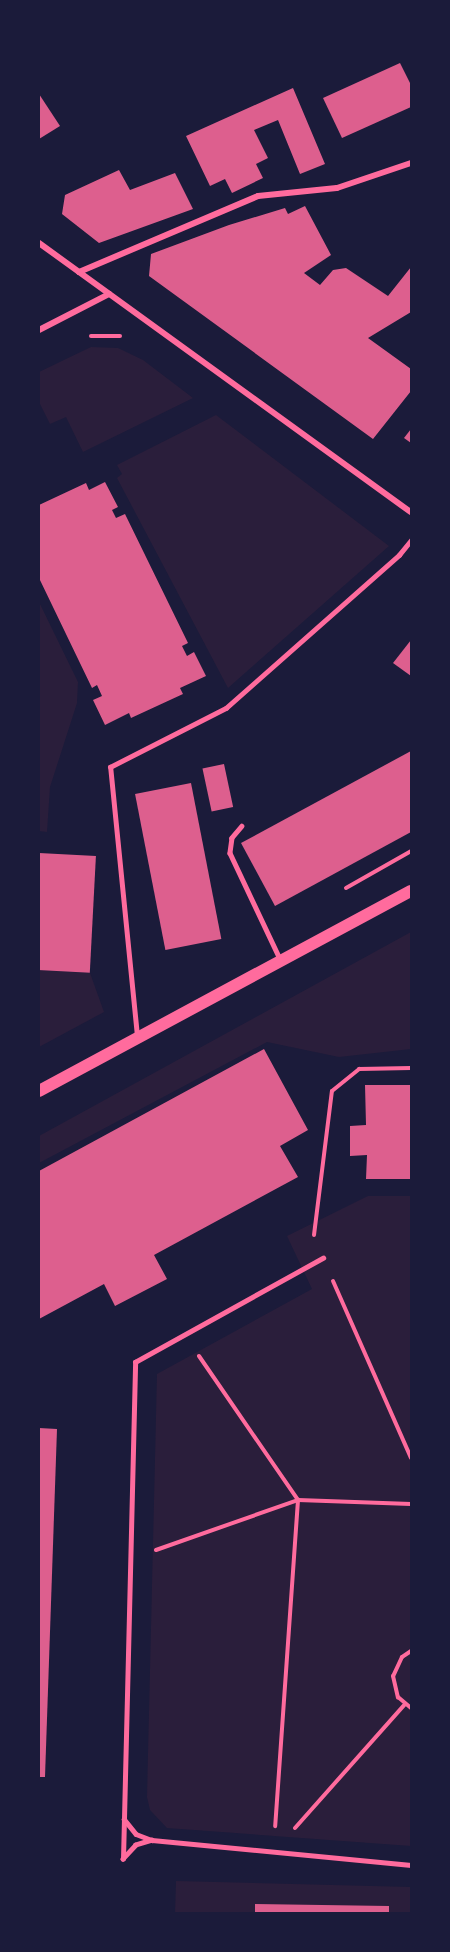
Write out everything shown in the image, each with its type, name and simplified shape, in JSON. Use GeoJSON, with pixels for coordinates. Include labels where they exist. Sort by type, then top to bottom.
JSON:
{"type":"FeatureCollection","features":[{"type":"Feature","properties":{"kind":"main road"},"geometry":{"type":"LineString","coordinates":[[39,1091],[411,891]]}},
{"type":"Feature","properties":{"kind":"street"},"geometry":{"type":"LineString","coordinates":[[79,272],[258,196],[337,188],[411,163]]}},
{"type":"Feature","properties":{"kind":"street"},"geometry":{"type":"LineString","coordinates":[[39,243],[411,512]]}},
{"type":"Feature","properties":{"kind":"street"},"geometry":{"type":"LineString","coordinates":[[39,330],[109,294]]}},
{"type":"Feature","properties":{"kind":"lane"},"geometry":{"type":"LineString","coordinates":[[137,1039],[110,767],[226,708],[399,555],[411,540]]}},
{"type":"Feature","properties":{"kind":"lane"},"geometry":{"type":"LineString","coordinates":[[242,826],[232,838],[230,853],[281,962]]}},
{"type":"Feature","properties":{"kind":"lane"},"geometry":{"type":"LineString","coordinates":[[152,1840],[136,1845],[123,1859],[128,1560],[135,1362],[183,1333],[323,1258]]}},
{"type":"Feature","properties":{"kind":"lane"},"geometry":{"type":"LineString","coordinates":[[124,1819],[136,1834],[152,1840],[411,1865]]}},
{"type":"Feature","properties":{"kind":"path"},"geometry":{"type":"LineString","coordinates":[[83,336],[117,335],[127,340]]}},
{"type":"Feature","properties":{"kind":"path"},"geometry":{"type":"LineString","coordinates":[[411,1068],[359,1069],[332,1090],[312,1230],[411,1458]]}},
{"type":"Feature","properties":{"kind":"path"},"geometry":{"type":"LineString","coordinates":[[183,1333],[298,1500],[273,1853]]}},
{"type":"Feature","properties":{"kind":"path"},"geometry":{"type":"LineString","coordinates":[[128,1560],[298,1500],[411,1504]]}},
{"type":"Feature","properties":{"kind":"path"},"geometry":{"type":"LineString","coordinates":[[411,1651],[402,1657],[393,1676],[393,1687],[405,1704],[411,1708]]}},
{"type":"Feature","properties":{"kind":"path"},"geometry":{"type":"LineString","coordinates":[[273,1853],[405,1704]]}},
{"type":"Feature","properties":{"kind":"shaded area"},"geometry":{"type":"Polygon","coordinates":[[[91,347],[118,348],[143,360],[193,398],[83,452],[66,417],[50,424],[39,402],[39,372],[91,347]]]}},
{"type":"Feature","properties":{"kind":"shaded area"},"geometry":{"type":"Polygon","coordinates":[[[216,415],[389,546],[228,688],[117,478],[122,474],[117,465],[216,415]]]}},
{"type":"Feature","properties":{"kind":"shaded area"},"geometry":{"type":"Polygon","coordinates":[[[39,602],[78,682],[77,703],[50,787],[47,832],[39,831],[39,602]]]}},
{"type":"Feature","properties":{"kind":"shaded area"},"geometry":{"type":"Polygon","coordinates":[[[411,932],[411,1049],[339,1057],[267,1042],[39,1163],[39,1136],[411,932]]]}},
{"type":"Feature","properties":{"kind":"shaded area"},"geometry":{"type":"Polygon","coordinates":[[[39,970],[90,973],[104,1012],[39,1047],[39,970]]]}},
{"type":"Feature","properties":{"kind":"shaded area"},"geometry":{"type":"Polygon","coordinates":[[[368,1196],[411,1196],[411,1846],[167,1828],[150,1810],[147,1797],[157,1374],[312,1289],[287,1236],[368,1196]]]}},
{"type":"Feature","properties":{"kind":"shaded area"},"geometry":{"type":"Polygon","coordinates":[[[176,1881],[411,1887],[411,1913],[175,1913],[176,1881]]]}},
{"type":"Feature","properties":{"kind":"building"},"geometry":{"type":"Polygon","coordinates":[[[400,63],[411,85],[411,107],[342,138],[323,98],[400,63]]]}},
{"type":"Feature","properties":{"kind":"building"},"geometry":{"type":"Polygon","coordinates":[[[293,88],[325,164],[300,174],[278,120],[254,130],[268,158],[256,164],[263,178],[232,193],[225,179],[210,186],[186,136],[293,88]]]}},
{"type":"Feature","properties":{"kind":"building"},"geometry":{"type":"Polygon","coordinates":[[[39,94],[60,126],[39,139],[39,94]]]}},
{"type":"Feature","properties":{"kind":"building"},"geometry":{"type":"Polygon","coordinates":[[[119,170],[130,190],[175,173],[193,209],[99,243],[62,214],[65,195],[119,170]]]}},
{"type":"Feature","properties":{"kind":"building"},"geometry":{"type":"Polygon","coordinates":[[[305,206],[331,255],[304,273],[320,285],[333,270],[346,268],[388,296],[411,267],[411,312],[368,338],[411,369],[411,391],[373,439],[149,276],[151,254],[229,225],[285,208],[288,214],[305,206]]]}},
{"type":"Feature","properties":{"kind":"building"},"geometry":{"type":"Polygon","coordinates":[[[411,429],[411,443],[404,438],[411,429]]]}},
{"type":"Feature","properties":{"kind":"building"},"geometry":{"type":"Polygon","coordinates":[[[105,482],[118,507],[112,510],[116,518],[125,514],[188,643],[182,646],[187,656],[194,652],[206,676],[180,688],[183,694],[131,718],[129,713],[105,725],[93,700],[102,696],[97,685],[92,688],[39,578],[39,505],[86,483],[89,490],[105,482]]]}},
{"type":"Feature","properties":{"kind":"building"},"geometry":{"type":"Polygon","coordinates":[[[411,640],[411,676],[393,663],[411,640]]]}},
{"type":"Feature","properties":{"kind":"building"},"geometry":{"type":"Polygon","coordinates":[[[411,751],[411,832],[275,906],[241,843],[411,751]]]}},
{"type":"Feature","properties":{"kind":"building"},"geometry":{"type":"Polygon","coordinates":[[[224,764],[233,807],[212,812],[202,769],[224,764]]]}},
{"type":"Feature","properties":{"kind":"building"},"geometry":{"type":"Polygon","coordinates":[[[191,783],[221,939],[165,950],[135,794],[191,783]]]}},
{"type":"Feature","properties":{"kind":"building"},"geometry":{"type":"Polygon","coordinates":[[[39,853],[96,856],[90,973],[39,970],[39,853]]]}},
{"type":"Feature","properties":{"kind":"building"},"geometry":{"type":"Polygon","coordinates":[[[264,1049],[308,1130],[280,1146],[298,1177],[154,1255],[167,1279],[115,1306],[104,1284],[39,1319],[39,1171],[264,1049]]]}},
{"type":"Feature","properties":{"kind":"building"},"geometry":{"type":"Polygon","coordinates":[[[365,1085],[411,1085],[411,1179],[366,1179],[367,1155],[350,1156],[350,1126],[366,1125],[365,1085]]]}},
{"type":"Feature","properties":{"kind":"building"},"geometry":{"type":"Polygon","coordinates":[[[39,1428],[57,1429],[45,1777],[39,1777],[39,1428]]]}},
{"type":"Feature","properties":{"kind":"building"},"geometry":{"type":"Polygon","coordinates":[[[255,1904],[389,1906],[389,1913],[255,1913],[255,1904]]]}}]}
